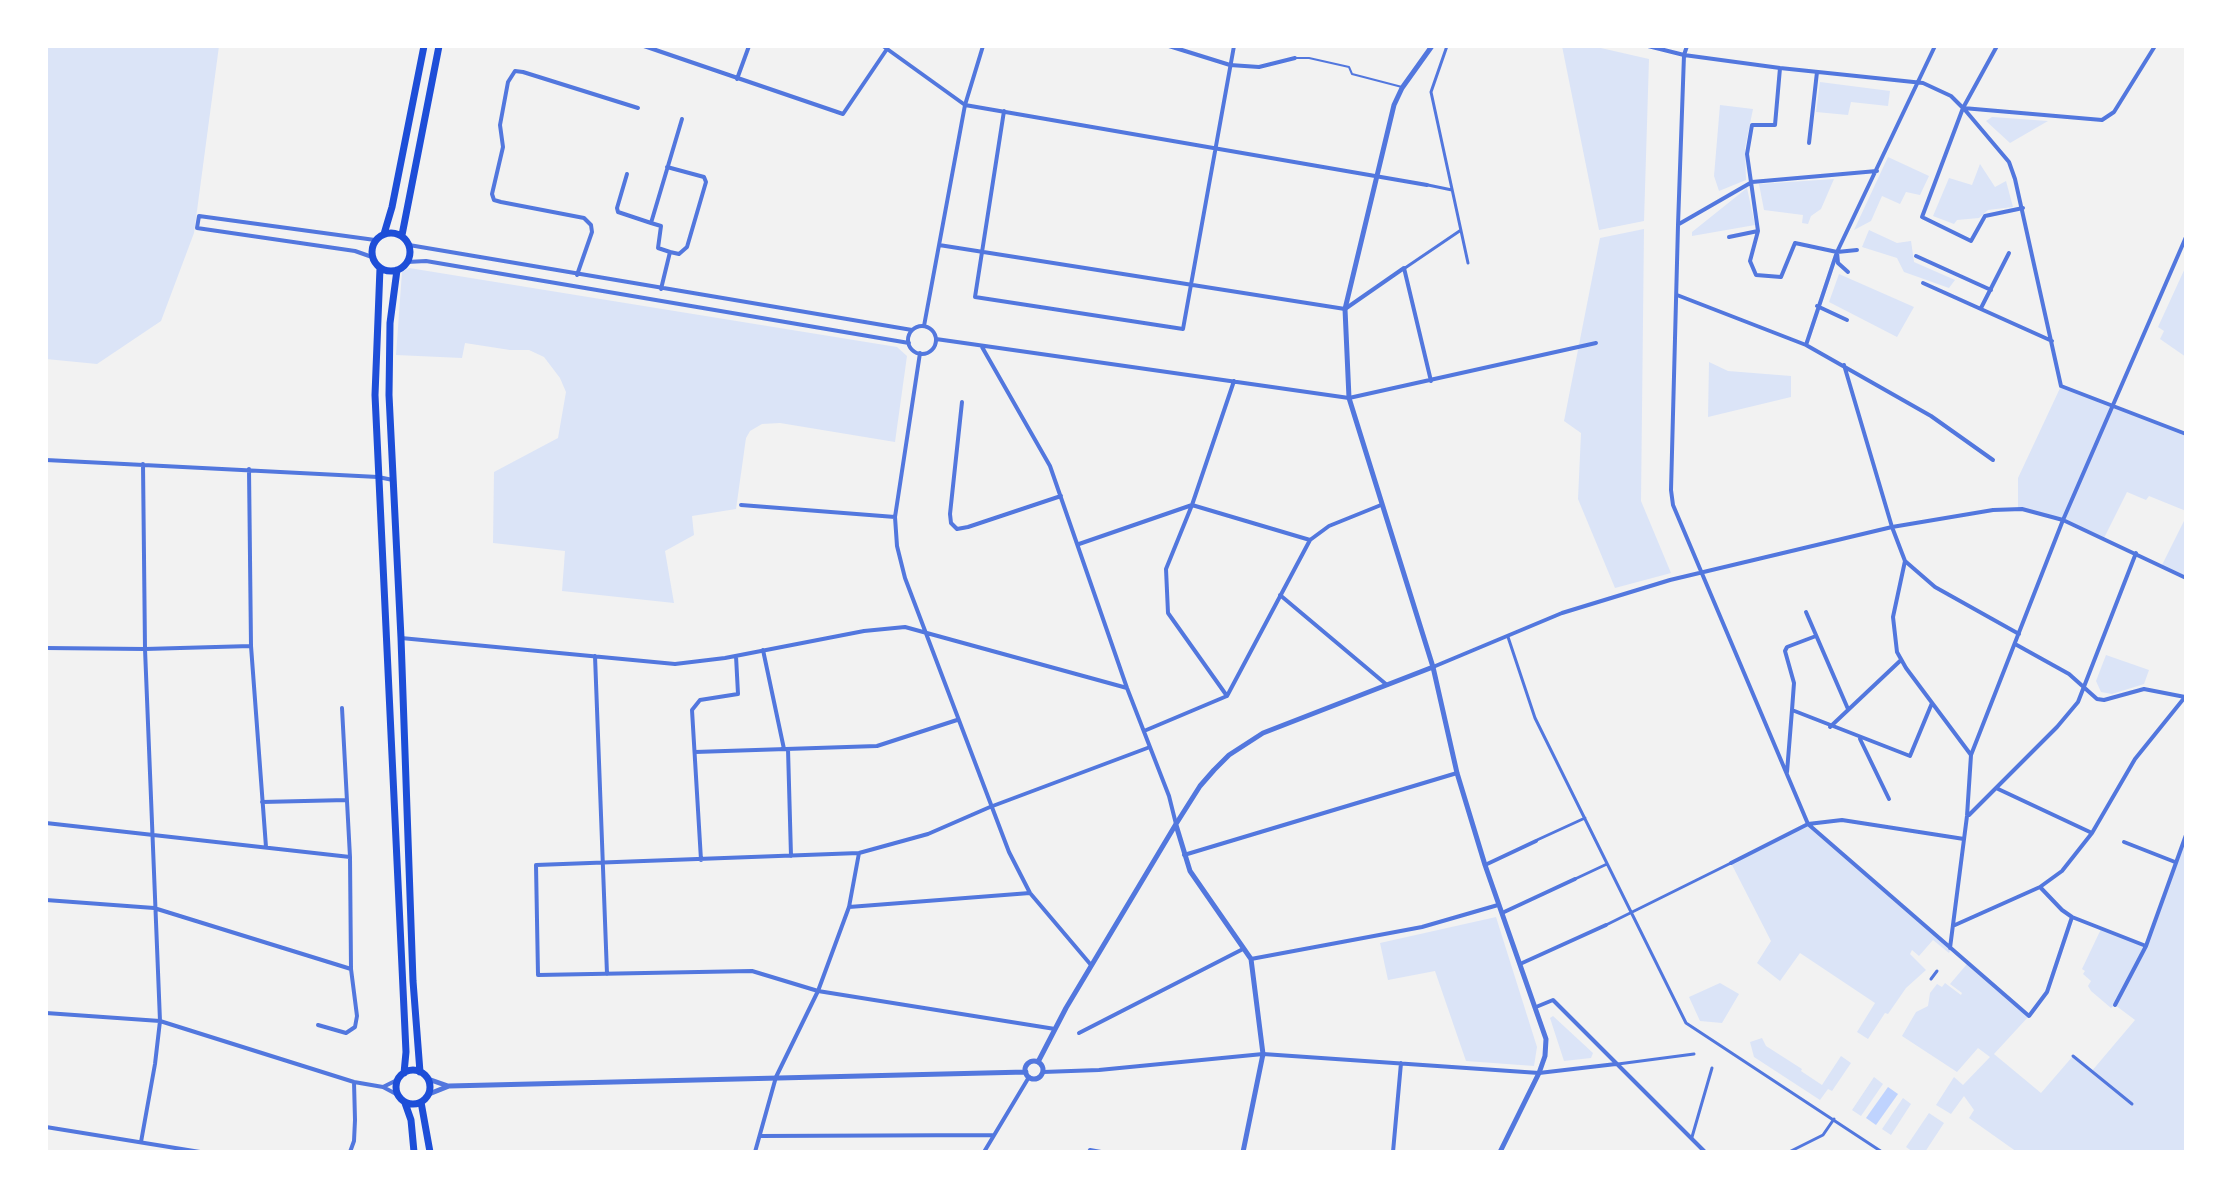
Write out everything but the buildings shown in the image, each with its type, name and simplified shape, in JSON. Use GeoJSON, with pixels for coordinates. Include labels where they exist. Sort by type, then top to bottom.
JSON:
{"type":"FeatureCollection","features":[{"type":"Feature","properties":{"kind":"main road"},"geometry":{"type":"LineString","coordinates":[[384,234],[424,46]]}},
{"type":"Feature","properties":{"kind":"main road"},"geometry":{"type":"LineString","coordinates":[[402,235],[439,46]]}},
{"type":"Feature","properties":{"kind":"main road"},"geometry":{"type":"LineString","coordinates":[[414,1152],[411,1120],[405,1103],[398,1095],[397,1080],[404,1073],[406,1052],[378,477],[375,365],[380,268],[372,257],[375,240],[393,232],[402,235],[409,245],[410,254],[407,262],[397,270],[392,294],[388,374],[409,893],[420,1072]]}},
{"type":"Feature","properties":{"kind":"main road"},"geometry":{"type":"LineString","coordinates":[[380,268],[397,270]]}},
{"type":"Feature","properties":{"kind":"main road"},"geometry":{"type":"LineString","coordinates":[[404,1073],[420,1072],[428,1079],[429,1094],[421,1102],[405,1103]]}},
{"type":"Feature","properties":{"kind":"main road"},"geometry":{"type":"LineString","coordinates":[[421,1102],[430,1152]]}},
{"type":"Feature","properties":{"kind":"street"},"geometry":{"type":"LineString","coordinates":[[644,46],[843,114],[885,48],[965,105],[1216,146],[1452,190]]}},
{"type":"Feature","properties":{"kind":"street"},"geometry":{"type":"LineString","coordinates":[[737,79],[749,46]]}},
{"type":"Feature","properties":{"kind":"street"},"geometry":{"type":"LineString","coordinates":[[924,326],[965,105],[983,46]]}},
{"type":"Feature","properties":{"kind":"street"},"geometry":{"type":"LineString","coordinates":[[1169,46],[1230,65],[1259,67],[1295,58]]}},
{"type":"Feature","properties":{"kind":"street"},"geometry":{"type":"LineString","coordinates":[[1004,111],[975,297],[1183,329],[1234,46]]}},
{"type":"Feature","properties":{"kind":"street"},"geometry":{"type":"LineString","coordinates":[[1432,46],[1402,88],[1388,124],[1345,309],[1349,398],[1433,667],[1457,773],[1485,865],[1536,1007],[1546,1047],[1539,1073],[1500,1152]]}},
{"type":"Feature","properties":{"kind":"street"},"geometry":{"type":"LineString","coordinates":[[1447,46],[1431,92],[1468,263]]}},
{"type":"Feature","properties":{"kind":"street"},"geometry":{"type":"LineString","coordinates":[[1648,46],[1684,55],[1933,86],[1951,96],[2009,162],[2023,208],[2061,386],[2186,434]]}},
{"type":"Feature","properties":{"kind":"street"},"geometry":{"type":"LineString","coordinates":[[1687,46],[1684,55],[1678,225],[1673,505],[1808,824],[2029,1016],[2047,992],[2072,917]]}},
{"type":"Feature","properties":{"kind":"street"},"geometry":{"type":"LineString","coordinates":[[1806,345],[1837,252],[1935,46]]}},
{"type":"Feature","properties":{"kind":"street"},"geometry":{"type":"LineString","coordinates":[[1997,46],[1963,108],[1922,217],[1971,241],[1985,216],[2023,208]]}},
{"type":"Feature","properties":{"kind":"street"},"geometry":{"type":"LineString","coordinates":[[1963,108],[2049,117],[2108,118],[2155,46]]}},
{"type":"Feature","properties":{"kind":"street"},"geometry":{"type":"LineString","coordinates":[[1780,68],[1775,125],[1752,125],[1747,154],[1758,231],[1750,261],[1756,275],[1781,277],[1795,243],[1837,252],[1857,250]]}},
{"type":"Feature","properties":{"kind":"street"},"geometry":{"type":"LineString","coordinates":[[577,275],[592,232],[591,225],[584,218],[494,200],[492,194],[503,147],[500,125],[508,82],[515,71],[523,72],[638,108]]}},
{"type":"Feature","properties":{"kind":"street"},"geometry":{"type":"LineString","coordinates":[[1809,143],[1817,72]]}},
{"type":"Feature","properties":{"kind":"street"},"geometry":{"type":"LineString","coordinates":[[651,223],[682,119]]}},
{"type":"Feature","properties":{"kind":"street"},"geometry":{"type":"LineString","coordinates":[[627,174],[618,212],[661,226],[658,248],[679,254],[687,247],[706,182],[700,176],[667,167]]}},
{"type":"Feature","properties":{"kind":"street"},"geometry":{"type":"LineString","coordinates":[[1678,225],[1752,182],[1877,171]]}},
{"type":"Feature","properties":{"kind":"street"},"geometry":{"type":"LineString","coordinates":[[372,257],[355,251],[197,228],[199,216],[375,240]]}},
{"type":"Feature","properties":{"kind":"street"},"geometry":{"type":"LineString","coordinates":[[939,245],[1345,309],[1461,230]]}},
{"type":"Feature","properties":{"kind":"street"},"geometry":{"type":"LineString","coordinates":[[1729,237],[1758,231]]}},
{"type":"Feature","properties":{"kind":"street"},"geometry":{"type":"LineString","coordinates":[[1950,950],[1967,816],[1971,755],[2063,520],[2186,237]]}},
{"type":"Feature","properties":{"kind":"street"},"geometry":{"type":"LineString","coordinates":[[409,245],[912,330],[924,326]]}},
{"type":"Feature","properties":{"kind":"street"},"geometry":{"type":"LineString","coordinates":[[661,289],[670,252]]}},
{"type":"Feature","properties":{"kind":"street"},"geometry":{"type":"LineString","coordinates":[[1837,252],[1838,263],[1848,272]]}},
{"type":"Feature","properties":{"kind":"street"},"geometry":{"type":"LineString","coordinates":[[1981,308],[2009,253]]}},
{"type":"Feature","properties":{"kind":"street"},"geometry":{"type":"LineString","coordinates":[[1916,256],[1991,290]]}},
{"type":"Feature","properties":{"kind":"street"},"geometry":{"type":"LineString","coordinates":[[407,262],[426,261],[909,343]]}},
{"type":"Feature","properties":{"kind":"street"},"geometry":{"type":"LineString","coordinates":[[1404,268],[1431,381]]}},
{"type":"Feature","properties":{"kind":"street"},"geometry":{"type":"LineString","coordinates":[[1923,283],[2054,342]]}},
{"type":"Feature","properties":{"kind":"street"},"geometry":{"type":"LineString","coordinates":[[1677,295],[1806,345],[1931,416],[1993,460]]}},
{"type":"Feature","properties":{"kind":"street"},"geometry":{"type":"LineString","coordinates":[[1817,306],[1847,320]]}},
{"type":"Feature","properties":{"kind":"street"},"geometry":{"type":"LineString","coordinates":[[912,330],[909,343],[912,349],[920,353],[933,349],[936,339],[933,332],[924,326]]}},
{"type":"Feature","properties":{"kind":"street"},"geometry":{"type":"LineString","coordinates":[[936,339],[1349,398],[1596,343]]}},
{"type":"Feature","properties":{"kind":"street"},"geometry":{"type":"LineString","coordinates":[[982,347],[1050,466],[1127,688],[1169,796],[1183,855],[1197,882],[1251,959],[1263,1054],[1243,1152]]}},
{"type":"Feature","properties":{"kind":"street"},"geometry":{"type":"LineString","coordinates":[[920,353],[895,517],[897,546],[905,578],[990,807],[1030,893],[1093,967]]}},
{"type":"Feature","properties":{"kind":"street"},"geometry":{"type":"LineString","coordinates":[[1844,365],[1905,561],[1935,587],[2019,634]]}},
{"type":"Feature","properties":{"kind":"street"},"geometry":{"type":"LineString","coordinates":[[1227,696],[1168,613],[1166,569],[1192,505],[1234,381]]}},
{"type":"Feature","properties":{"kind":"street"},"geometry":{"type":"LineString","coordinates":[[962,402],[950,514],[951,523],[957,529],[1061,496]]}},
{"type":"Feature","properties":{"kind":"street"},"geometry":{"type":"LineString","coordinates":[[46,460],[249,469],[393,480]]}},
{"type":"Feature","properties":{"kind":"street"},"geometry":{"type":"LineString","coordinates":[[141,1142],[160,1021],[145,649],[143,464]]}},
{"type":"Feature","properties":{"kind":"street"},"geometry":{"type":"LineString","coordinates":[[249,469],[251,646],[266,847]]}},
{"type":"Feature","properties":{"kind":"street"},"geometry":{"type":"LineString","coordinates":[[741,505],[895,517]]}},
{"type":"Feature","properties":{"kind":"street"},"geometry":{"type":"LineString","coordinates":[[1078,544],[1192,505],[1310,540]]}},
{"type":"Feature","properties":{"kind":"street"},"geometry":{"type":"LineString","coordinates":[[1144,731],[1227,696],[1310,540],[1329,526],[1381,505]]}},
{"type":"Feature","properties":{"kind":"street"},"geometry":{"type":"LineString","coordinates":[[1038,1062],[1200,786],[1247,742],[1603,599],[1892,527],[2012,509],[2063,520],[2186,578]]}},
{"type":"Feature","properties":{"kind":"street"},"geometry":{"type":"LineString","coordinates":[[1967,816],[2078,702],[2136,553]]}},
{"type":"Feature","properties":{"kind":"street"},"geometry":{"type":"LineString","coordinates":[[1905,561],[1893,617],[1894,642],[1901,660],[1971,755]]}},
{"type":"Feature","properties":{"kind":"street"},"geometry":{"type":"LineString","coordinates":[[1280,595],[1387,685]]}},
{"type":"Feature","properties":{"kind":"street"},"geometry":{"type":"LineString","coordinates":[[1806,612],[1848,709]]}},
{"type":"Feature","properties":{"kind":"street"},"geometry":{"type":"LineString","coordinates":[[401,638],[675,664],[736,656],[864,631],[905,627],[1127,688]]}},
{"type":"Feature","properties":{"kind":"street"},"geometry":{"type":"LineString","coordinates":[[1508,635],[1535,718],[1686,1023],[1882,1152]]}},
{"type":"Feature","properties":{"kind":"street"},"geometry":{"type":"LineString","coordinates":[[1787,773],[1794,683],[1785,651],[1787,647],[1816,636]]}},
{"type":"Feature","properties":{"kind":"street"},"geometry":{"type":"LineString","coordinates":[[1955,925],[2040,887],[2062,871],[2092,833],[2135,759],[2186,697],[2144,689],[2104,700],[2097,699],[2069,674],[2015,644]]}},
{"type":"Feature","properties":{"kind":"street"},"geometry":{"type":"LineString","coordinates":[[46,648],[251,646]]}},
{"type":"Feature","properties":{"kind":"street"},"geometry":{"type":"LineString","coordinates":[[763,650],[786,749],[791,856]]}},
{"type":"Feature","properties":{"kind":"street"},"geometry":{"type":"LineString","coordinates":[[595,656],[607,974]]}},
{"type":"Feature","properties":{"kind":"street"},"geometry":{"type":"LineString","coordinates":[[701,860],[692,710],[700,700],[738,694],[736,656]]}},
{"type":"Feature","properties":{"kind":"street"},"geometry":{"type":"LineString","coordinates":[[1830,727],[1901,660]]}},
{"type":"Feature","properties":{"kind":"street"},"geometry":{"type":"LineString","coordinates":[[1792,710],[1910,756],[1932,703]]}},
{"type":"Feature","properties":{"kind":"street"},"geometry":{"type":"LineString","coordinates":[[318,1025],[346,1033],[355,1027],[357,1016],[351,969],[350,857],[342,708]]}},
{"type":"Feature","properties":{"kind":"street"},"geometry":{"type":"LineString","coordinates":[[695,752],[877,746],[957,720]]}},
{"type":"Feature","properties":{"kind":"street"},"geometry":{"type":"LineString","coordinates":[[1859,737],[1889,799]]}},
{"type":"Feature","properties":{"kind":"street"},"geometry":{"type":"LineString","coordinates":[[1055,1029],[818,991],[752,971],[538,975],[536,865],[859,853],[928,834],[990,807],[1150,747]]}},
{"type":"Feature","properties":{"kind":"street"},"geometry":{"type":"LineString","coordinates":[[1183,855],[1457,773]]}},
{"type":"Feature","properties":{"kind":"street"},"geometry":{"type":"LineString","coordinates":[[1996,788],[2092,833]]}},
{"type":"Feature","properties":{"kind":"street"},"geometry":{"type":"LineString","coordinates":[[262,802],[347,800]]}},
{"type":"Feature","properties":{"kind":"street"},"geometry":{"type":"LineString","coordinates":[[1485,865],[1585,818]]}},
{"type":"Feature","properties":{"kind":"street"},"geometry":{"type":"LineString","coordinates":[[1520,964],[1632,913],[1808,824],[1842,820],[1964,839]]}},
{"type":"Feature","properties":{"kind":"street"},"geometry":{"type":"LineString","coordinates":[[46,823],[350,857]]}},
{"type":"Feature","properties":{"kind":"street"},"geometry":{"type":"LineString","coordinates":[[2115,1005],[2146,946],[2186,835]]}},
{"type":"Feature","properties":{"kind":"street"},"geometry":{"type":"LineString","coordinates":[[2124,842],[2175,862]]}},
{"type":"Feature","properties":{"kind":"street"},"geometry":{"type":"LineString","coordinates":[[755,1152],[776,1077],[818,991],[849,907],[859,853]]}},
{"type":"Feature","properties":{"kind":"street"},"geometry":{"type":"LineString","coordinates":[[1502,913],[1607,864]]}},
{"type":"Feature","properties":{"kind":"street"},"geometry":{"type":"LineString","coordinates":[[2040,887],[2072,917],[2146,946]]}},
{"type":"Feature","properties":{"kind":"street"},"geometry":{"type":"LineString","coordinates":[[849,907],[1030,893]]}},
{"type":"Feature","properties":{"kind":"street"},"geometry":{"type":"LineString","coordinates":[[46,900],[154,908],[351,969]]}},
{"type":"Feature","properties":{"kind":"street"},"geometry":{"type":"LineString","coordinates":[[1251,959],[1422,927],[1500,905]]}},
{"type":"Feature","properties":{"kind":"street"},"geometry":{"type":"LineString","coordinates":[[1079,1033],[1243,949]]}},
{"type":"Feature","properties":{"kind":"street"},"geometry":{"type":"LineString","coordinates":[[1931,979],[1937,971]]}},
{"type":"Feature","properties":{"kind":"street"},"geometry":{"type":"LineString","coordinates":[[1536,1007],[1553,1000],[1705,1152]]}},
{"type":"Feature","properties":{"kind":"street"},"geometry":{"type":"LineString","coordinates":[[46,1013],[160,1021],[354,1082],[383,1087],[398,1095]]}},
{"type":"Feature","properties":{"kind":"street"},"geometry":{"type":"LineString","coordinates":[[428,1079],[449,1086],[776,1077],[1028,1074],[1037,1078],[1043,1072],[1099,1070],[1263,1054],[1539,1073],[1694,1054]]}},
{"type":"Feature","properties":{"kind":"street"},"geometry":{"type":"LineString","coordinates":[[2073,1056],[2132,1104]]}},
{"type":"Feature","properties":{"kind":"street"},"geometry":{"type":"LineString","coordinates":[[1038,1062],[1043,1072]]}},
{"type":"Feature","properties":{"kind":"street"},"geometry":{"type":"LineString","coordinates":[[984,1152],[1028,1074],[1029,1063],[1038,1062]]}},
{"type":"Feature","properties":{"kind":"street"},"geometry":{"type":"LineString","coordinates":[[1393,1152],[1401,1063]]}},
{"type":"Feature","properties":{"kind":"street"},"geometry":{"type":"LineString","coordinates":[[1692,1139],[1712,1068]]}},
{"type":"Feature","properties":{"kind":"street"},"geometry":{"type":"LineString","coordinates":[[383,1087],[397,1080]]}},
{"type":"Feature","properties":{"kind":"street"},"geometry":{"type":"LineString","coordinates":[[350,1152],[354,1141],[354,1082]]}},
{"type":"Feature","properties":{"kind":"street"},"geometry":{"type":"LineString","coordinates":[[429,1094],[449,1086]]}},
{"type":"Feature","properties":{"kind":"street"},"geometry":{"type":"LineString","coordinates":[[1789,1152],[1823,1135],[1834,1119]]}},
{"type":"Feature","properties":{"kind":"street"},"geometry":{"type":"LineString","coordinates":[[46,1127],[200,1152]]}},
{"type":"Feature","properties":{"kind":"street"},"geometry":{"type":"LineString","coordinates":[[760,1136],[994,1135]]}},
{"type":"Feature","properties":{"kind":"street"},"geometry":{"type":"LineString","coordinates":[[1089,1152],[1101,1152]]}},
{"type":"Feature","properties":{"kind":"lane"},"geometry":{"type":"LineString","coordinates":[[1295,58],[1349,67],[1352,74],[1402,88]]}},
{"type":"Feature","properties":{"kind":"shaded area"},"geometry":{"type":"Polygon","coordinates":[[[46,46],[219,46],[194,233],[161,321],[97,364],[46,359],[46,46]]]}},
{"type":"Feature","properties":{"kind":"shaded area"},"geometry":{"type":"Polygon","coordinates":[[[1562,46],[1592,46],[1649,59],[1644,221],[1599,230],[1562,46]]]}},
{"type":"Feature","properties":{"kind":"shaded area"},"geometry":{"type":"Polygon","coordinates":[[[1820,82],[1890,91],[1888,106],[1851,102],[1848,115],[1816,112],[1820,82]]]}},
{"type":"Feature","properties":{"kind":"shaded area"},"geometry":{"type":"Polygon","coordinates":[[[1720,105],[1753,109],[1745,148],[1746,180],[1719,191],[1714,176],[1720,105]]]}},
{"type":"Feature","properties":{"kind":"shaded area"},"geometry":{"type":"Polygon","coordinates":[[[1992,117],[2048,121],[2010,143],[1986,121],[1992,117]]]}},
{"type":"Feature","properties":{"kind":"shaded area"},"geometry":{"type":"Polygon","coordinates":[[[1888,157],[1929,176],[1920,195],[1906,192],[1900,204],[1882,196],[1871,221],[1854,230],[1888,157]]]}},
{"type":"Feature","properties":{"kind":"shaded area"},"geometry":{"type":"Polygon","coordinates":[[[1980,164],[1995,187],[2006,181],[2013,207],[1988,210],[1979,218],[1957,220],[1954,224],[1933,216],[1949,178],[1972,185],[1980,164]]]}},
{"type":"Feature","properties":{"kind":"shaded area"},"geometry":{"type":"Polygon","coordinates":[[[1834,179],[1821,209],[1811,216],[1808,224],[1802,223],[1803,215],[1764,210],[1759,184],[1834,179]]]}},
{"type":"Feature","properties":{"kind":"shaded area"},"geometry":{"type":"Polygon","coordinates":[[[1747,188],[1755,225],[1692,236],[1692,232],[1747,188]]]}},
{"type":"Feature","properties":{"kind":"shaded area"},"geometry":{"type":"Polygon","coordinates":[[[1644,229],[1641,501],[1671,573],[1615,588],[1578,499],[1581,433],[1564,421],[1600,238],[1644,229]]]}},
{"type":"Feature","properties":{"kind":"shaded area"},"geometry":{"type":"Polygon","coordinates":[[[1869,230],[1897,243],[1911,241],[1914,262],[1955,280],[1949,288],[1904,272],[1897,258],[1862,247],[1869,230]]]}},
{"type":"Feature","properties":{"kind":"shaded area"},"geometry":{"type":"Polygon","coordinates":[[[2186,266],[2186,357],[2160,339],[2164,331],[2158,327],[2186,266]]]}},
{"type":"Feature","properties":{"kind":"shaded area"},"geometry":{"type":"Polygon","coordinates":[[[409,268],[897,347],[907,356],[895,442],[780,423],[762,424],[750,431],[746,438],[736,509],[692,516],[694,535],[665,551],[674,603],[562,591],[565,551],[493,543],[494,472],[558,438],[566,392],[560,378],[544,357],[529,350],[465,343],[462,358],[396,355],[402,272],[409,268]]]}},
{"type":"Feature","properties":{"kind":"shaded area"},"geometry":{"type":"Polygon","coordinates":[[[1839,274],[1914,307],[1897,337],[1829,302],[1839,274]]]}},
{"type":"Feature","properties":{"kind":"shaded area"},"geometry":{"type":"Polygon","coordinates":[[[1709,362],[1728,371],[1791,376],[1791,397],[1708,417],[1709,362]]]}},
{"type":"Feature","properties":{"kind":"shaded area"},"geometry":{"type":"Polygon","coordinates":[[[2061,386],[2186,434],[2186,511],[2149,496],[2146,500],[2127,492],[2104,538],[2063,520],[2018,509],[2018,478],[2061,386]]]}},
{"type":"Feature","properties":{"kind":"shaded area"},"geometry":{"type":"Polygon","coordinates":[[[2186,517],[2186,578],[2162,565],[2186,517]]]}},
{"type":"Feature","properties":{"kind":"shaded area"},"geometry":{"type":"Polygon","coordinates":[[[2106,655],[2149,670],[2144,684],[2112,694],[2101,692],[2096,681],[2106,655]]]}},
{"type":"Feature","properties":{"kind":"shaded area"},"geometry":{"type":"Polygon","coordinates":[[[1808,824],[1951,949],[1949,953],[1933,940],[1919,956],[1912,950],[1910,954],[1926,970],[1906,988],[1868,1039],[1857,1032],[1875,1003],[1800,953],[1780,981],[1757,963],[1771,941],[1731,863],[1808,824]]]}},
{"type":"Feature","properties":{"kind":"shaded area"},"geometry":{"type":"Polygon","coordinates":[[[2186,835],[2186,1152],[2017,1152],[1969,1118],[1974,1110],[1964,1096],[1951,1114],[1936,1105],[1954,1077],[1963,1085],[1990,1057],[1978,1048],[1957,1072],[1902,1036],[1916,1012],[1928,1006],[1930,993],[1937,984],[1942,987],[1945,983],[1961,995],[1950,984],[1967,964],[2029,1016],[1994,1054],[2041,1093],[2073,1056],[2091,1072],[2135,1020],[2115,1005],[2111,1008],[2091,991],[2088,986],[2091,981],[2082,969],[2101,929],[2145,946],[2186,835]]]}},
{"type":"Feature","properties":{"kind":"shaded area"},"geometry":{"type":"Polygon","coordinates":[[[1496,917],[1537,1047],[1534,1066],[1466,1061],[1435,971],[1388,980],[1380,943],[1496,917]]]}},
{"type":"Feature","properties":{"kind":"shaded area"},"geometry":{"type":"Polygon","coordinates":[[[1720,983],[1739,994],[1722,1023],[1700,1021],[1689,997],[1720,983]]]}},
{"type":"Feature","properties":{"kind":"shaded area"},"geometry":{"type":"Polygon","coordinates":[[[1553,1016],[1593,1053],[1591,1058],[1564,1061],[1550,1018],[1553,1016]]]}},
{"type":"Feature","properties":{"kind":"shaded area"},"geometry":{"type":"Polygon","coordinates":[[[1762,1038],[1766,1046],[1822,1085],[1841,1056],[1851,1063],[1832,1091],[1828,1089],[1820,1100],[1754,1057],[1750,1042],[1762,1038]]]}},
{"type":"Feature","properties":{"kind":"shaded area"},"geometry":{"type":"Polygon","coordinates":[[[1874,1077],[1883,1084],[1861,1116],[1852,1110],[1874,1077]]]}},
{"type":"Feature","properties":{"kind":"shaded area"},"geometry":{"type":"Polygon","coordinates":[[[1903,1098],[1911,1104],[1891,1135],[1882,1129],[1903,1098]]]}},
{"type":"Feature","properties":{"kind":"shaded area"},"geometry":{"type":"Polygon","coordinates":[[[1929,1113],[1944,1123],[1925,1152],[1913,1152],[1906,1147],[1929,1113]]]}},
{"type":"Feature","properties":{"kind":"water"},"geometry":{"type":"Polygon","coordinates":[[[1888,1087],[1898,1094],[1876,1125],[1866,1118],[1888,1087]]]}}]}
